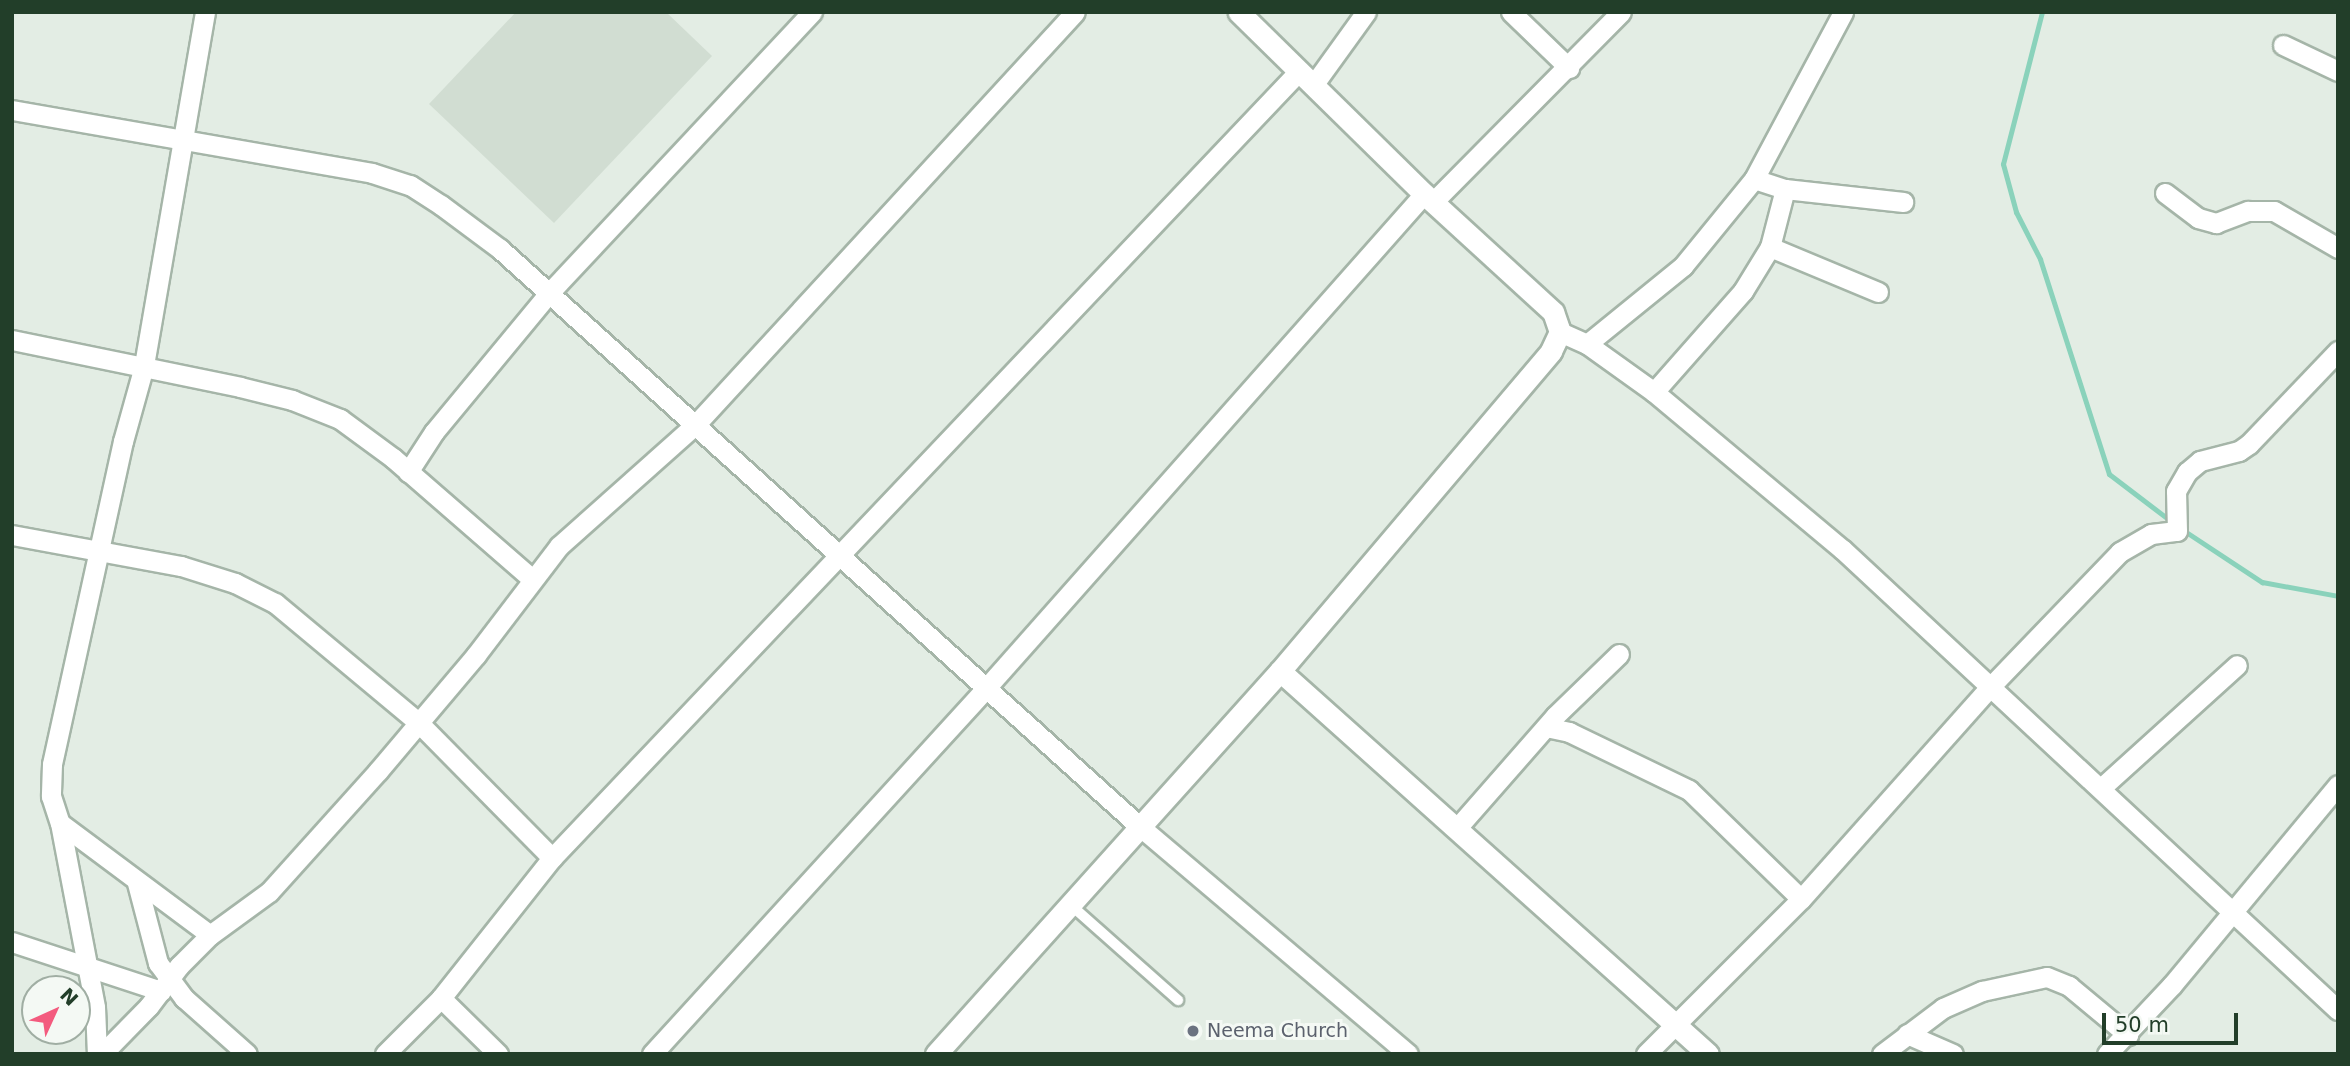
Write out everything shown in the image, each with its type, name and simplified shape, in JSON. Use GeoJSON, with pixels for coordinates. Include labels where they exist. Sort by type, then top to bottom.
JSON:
{"type":"FeatureCollection","features":[{"type":"Feature","properties":{"kind":"street"},"geometry":{"type":"LineString","coordinates":[[100,1054],[95,1007],[83,964],[60,823],[51,796],[52,764],[102,554],[123,442],[145,366],[205,12]]}},
{"type":"Feature","properties":{"kind":"street"},"geometry":{"type":"LineString","coordinates":[[408,472],[433,432],[549,293],[812,12]]}},
{"type":"Feature","properties":{"kind":"street"},"geometry":{"type":"LineString","coordinates":[[100,1054],[210,935],[269,892],[477,655],[532,579],[559,547],[697,424],[1075,12]]}},
{"type":"Feature","properties":{"kind":"street"},"geometry":{"type":"LineString","coordinates":[[936,1054],[1072,906],[1138,825],[1280,671],[1551,351],[1560,332],[1553,312],[1429,198],[1239,12]]}},
{"type":"Feature","properties":{"kind":"street"},"geometry":{"type":"LineString","coordinates":[[385,1054],[441,998],[552,858],[837,555],[1306,78],[1366,12]]}},
{"type":"Feature","properties":{"kind":"street"},"geometry":{"type":"LineString","coordinates":[[1511,12],[1569,68]]}},
{"type":"Feature","properties":{"kind":"street"},"geometry":{"type":"LineString","coordinates":[[652,1054],[1429,198],[1569,68],[1621,12]]}},
{"type":"Feature","properties":{"kind":"street"},"geometry":{"type":"LineString","coordinates":[[1587,344],[1683,266],[1754,179],[1843,12]]}},
{"type":"Feature","properties":{"kind":"street"},"geometry":{"type":"LineString","coordinates":[[2283,45],[2338,71]]}},
{"type":"Feature","properties":{"kind":"street"},"geometry":{"type":"LineString","coordinates":[[12,110],[372,173],[410,185],[500,249],[697,424],[837,555],[1138,825],[1408,1054]]}},
{"type":"Feature","properties":{"kind":"street"},"geometry":{"type":"LineString","coordinates":[[1754,179],[1785,189],[1903,202]]}},
{"type":"Feature","properties":{"kind":"street"},"geometry":{"type":"LineString","coordinates":[[1654,392],[1743,291],[1770,247],[1785,189]]}},
{"type":"Feature","properties":{"kind":"street"},"geometry":{"type":"LineString","coordinates":[[2165,192],[2198,218],[2216,223],[2248,211],[2274,211],[2338,248]]}},
{"type":"Feature","properties":{"kind":"street"},"geometry":{"type":"LineString","coordinates":[[1770,247],[1878,292]]}},
{"type":"Feature","properties":{"kind":"street"},"geometry":{"type":"LineString","coordinates":[[1560,332],[1587,344],[1654,392],[1842,549],[2338,1010]]}},
{"type":"Feature","properties":{"kind":"street"},"geometry":{"type":"LineString","coordinates":[[12,340],[145,366],[292,400],[340,419],[408,472],[532,579]]}},
{"type":"Feature","properties":{"kind":"street"},"geometry":{"type":"LineString","coordinates":[[1646,1054],[1801,899],[1991,686],[2120,552],[2151,534],[2176,532],[2180,527],[2176,491],[2187,472],[2200,461],[2239,452],[2249,444],[2338,351]]}},
{"type":"Feature","properties":{"kind":"street"},"geometry":{"type":"LineString","coordinates":[[12,535],[102,554],[181,566],[235,583],[275,603],[418,722],[552,858]]}},
{"type":"Feature","properties":{"kind":"street"},"geometry":{"type":"LineString","coordinates":[[1457,828],[1546,727],[1619,654]]}},
{"type":"Feature","properties":{"kind":"street"},"geometry":{"type":"LineString","coordinates":[[2101,788],[2237,665]]}},
{"type":"Feature","properties":{"kind":"street"},"geometry":{"type":"LineString","coordinates":[[1280,671],[1708,1054]]}},
{"type":"Feature","properties":{"kind":"street"},"geometry":{"type":"LineString","coordinates":[[1546,727],[1569,732],[1689,790],[1801,899]]}},
{"type":"Feature","properties":{"kind":"street"},"geometry":{"type":"LineString","coordinates":[[2107,1054],[2128,1035],[2233,914],[2338,785]]}},
{"type":"Feature","properties":{"kind":"street"},"geometry":{"type":"LineString","coordinates":[[60,823],[210,935]]}},
{"type":"Feature","properties":{"kind":"street"},"geometry":{"type":"LineString","coordinates":[[137,883],[152,949],[165,984]]}},
{"type":"Feature","properties":{"kind":"street"},"geometry":{"type":"LineString","coordinates":[[12,942],[83,964],[165,984],[247,1054]]}},
{"type":"Feature","properties":{"kind":"street"},"geometry":{"type":"LineString","coordinates":[[1882,1054],[1943,1008],[1982,991],[2047,977],[2069,986],[2128,1035]]}},
{"type":"Feature","properties":{"kind":"street"},"geometry":{"type":"LineString","coordinates":[[441,998],[498,1054]]}},
{"type":"Feature","properties":{"kind":"street"},"geometry":{"type":"LineString","coordinates":[[1907,1034],[1954,1054]]}},
{"type":"Feature","properties":{"kind":"lane"},"geometry":{"type":"LineString","coordinates":[[1072,906],[1178,1000]]}},
{"type":"Feature","properties":{"kind":"shaded area"},"geometry":{"type":"Polygon","coordinates":[[[516,12],[666,12],[712,56],[554,223],[429,104],[516,12]]]}},
{"type":"Feature","properties":{"kind":"waterway"},"geometry":{"type":"LineString","coordinates":[[2042,12],[2003,164],[2016,212],[2040,259],[2109,474],[2172,522]]}},
{"type":"Feature","properties":{"kind":"waterway"},"geometry":{"type":"LineString","coordinates":[[2183,530],[2262,582],[2338,596]]}},
{"type":"Feature","properties":{"kind":"place","name":"Neema Church"},"geometry":{"type":"Point","coordinates":[1193,1031]}}]}
